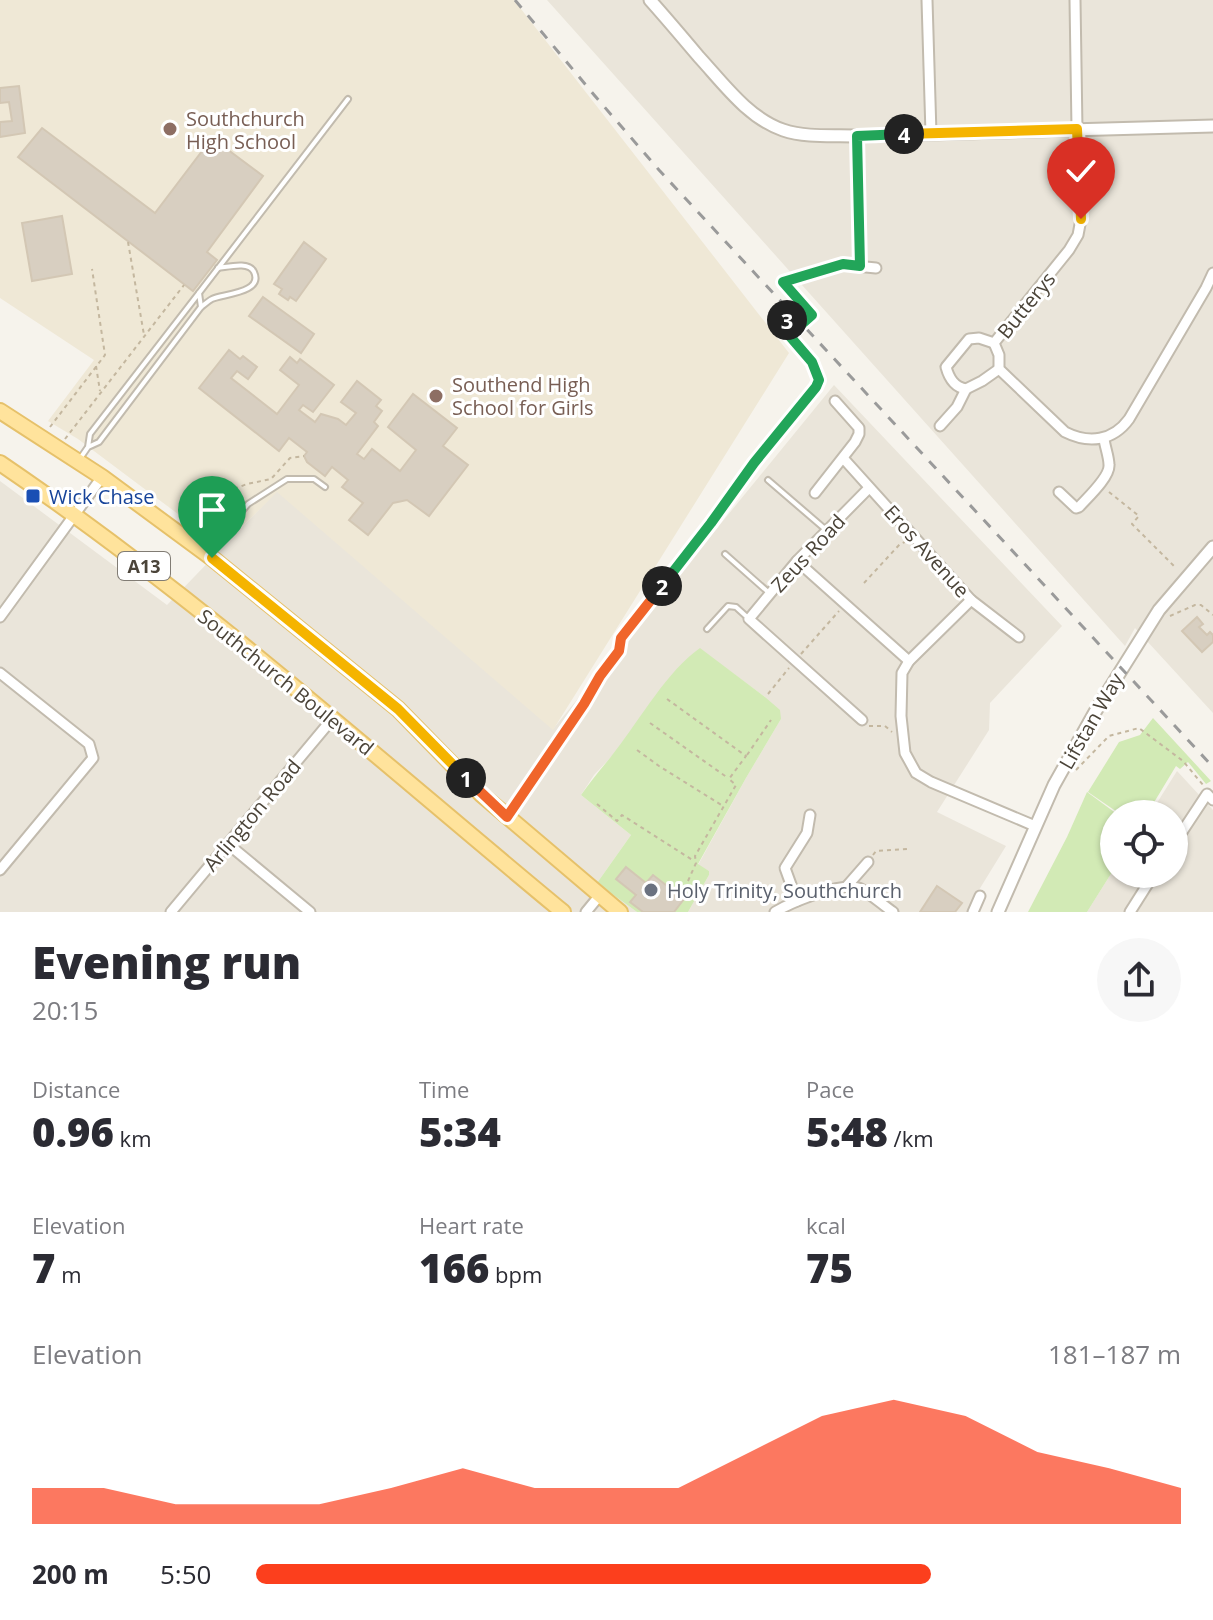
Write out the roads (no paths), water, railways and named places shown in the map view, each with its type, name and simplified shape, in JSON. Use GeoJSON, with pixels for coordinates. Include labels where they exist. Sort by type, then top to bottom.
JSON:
{"type":"FeatureCollection","features":[{"type":"Feature","properties":{"kind":"main road","name":"A13"},"geometry":{"type":"LineString","coordinates":[[0,411],[102,477],[188,540],[398,709],[482,795],[620,912]]}},
{"type":"Feature","properties":{"kind":"main road","name":"Southchurch Boulevard"},"geometry":{"type":"LineString","coordinates":[[0,463],[142,564],[333,718],[563,912]]}},
{"type":"Feature","properties":{"kind":"street"},"geometry":{"type":"LineString","coordinates":[[650,0],[727,88],[761,119],[799,134],[857,136],[1213,126]]}},
{"type":"Feature","properties":{"kind":"street"},"geometry":{"type":"LineString","coordinates":[[927,0],[931,134]]}},
{"type":"Feature","properties":{"kind":"street","name":"Butterys"},"geometry":{"type":"LineString","coordinates":[[994,343],[1078,235],[1081,219],[1075,0]]}},
{"type":"Feature","properties":{"kind":"street"},"geometry":{"type":"LineString","coordinates":[[857,136],[860,266]]}},
{"type":"Feature","properties":{"kind":"street"},"geometry":{"type":"LineString","coordinates":[[846,265],[876,268]]}},
{"type":"Feature","properties":{"kind":"street"},"geometry":{"type":"LineString","coordinates":[[1059,492],[1076,508],[1079,507],[1109,471],[1104,439],[1114,435],[1129,419],[1213,273]]}},
{"type":"Feature","properties":{"kind":"street","name":"Butterys"},"geometry":{"type":"LineString","coordinates":[[999,369],[966,389],[952,381],[946,367],[969,339],[979,338],[994,343],[999,355],[999,369],[1065,432],[1075,437],[1104,439]]}},
{"type":"Feature","properties":{"kind":"street","name":"Butterys"},"geometry":{"type":"LineString","coordinates":[[940,426],[957,407],[966,389]]}},
{"type":"Feature","properties":{"kind":"street"},"geometry":{"type":"LineString","coordinates":[[815,493],[859,434],[859,428],[835,401]]}},
{"type":"Feature","properties":{"kind":"street","name":"Eros Avenue"},"geometry":{"type":"LineString","coordinates":[[843,458],[971,600],[1019,637]]}},
{"type":"Feature","properties":{"kind":"street"},"geometry":{"type":"LineString","coordinates":[[0,617],[102,477]]}},
{"type":"Feature","properties":{"kind":"street","name":"Zeus Road"},"geometry":{"type":"LineString","coordinates":[[749,619],[797,561],[869,488]]}},
{"type":"Feature","properties":{"kind":"street","name":"Lifstan Way"},"geometry":{"type":"LineString","coordinates":[[998,912],[1063,766],[1159,610],[1213,547]]}},
{"type":"Feature","properties":{"kind":"street"},"geometry":{"type":"LineString","coordinates":[[797,561],[909,661]]}},
{"type":"Feature","properties":{"kind":"street"},"geometry":{"type":"LineString","coordinates":[[971,600],[909,661],[902,673],[901,716],[905,753],[916,773],[931,782],[1035,826]]}},
{"type":"Feature","properties":{"kind":"street"},"geometry":{"type":"LineString","coordinates":[[749,619],[862,720]]}},
{"type":"Feature","properties":{"kind":"street"},"geometry":{"type":"LineString","coordinates":[[507,817],[619,651]]}},
{"type":"Feature","properties":{"kind":"street"},"geometry":{"type":"LineString","coordinates":[[0,673],[89,744],[93,758],[0,870]]}},
{"type":"Feature","properties":{"kind":"street","name":"Arlington Road"},"geometry":{"type":"LineString","coordinates":[[171,912],[333,718]]}},
{"type":"Feature","properties":{"kind":"street"},"geometry":{"type":"LineString","coordinates":[[1188,826],[1210,797]]}},
{"type":"Feature","properties":{"kind":"street"},"geometry":{"type":"LineString","coordinates":[[797,901],[785,868],[807,833],[810,815]]}},
{"type":"Feature","properties":{"kind":"street"},"geometry":{"type":"LineString","coordinates":[[228,844],[310,912]]}},
{"type":"Feature","properties":{"kind":"street"},"geometry":{"type":"LineString","coordinates":[[847,886],[868,862]]}},
{"type":"Feature","properties":{"kind":"street"},"geometry":{"type":"LineString","coordinates":[[775,912],[797,901],[847,886],[860,888],[893,912]]}},
{"type":"Feature","properties":{"kind":"street"},"geometry":{"type":"LineString","coordinates":[[1130,912],[1145,888]]}},
{"type":"Feature","properties":{"kind":"street"},"geometry":{"type":"LineString","coordinates":[[586,912],[600,895]]}},
{"type":"Feature","properties":{"kind":"street"},"geometry":{"type":"LineString","coordinates":[[973,912],[980,896]]}},
{"type":"Feature","properties":{"kind":"lane"},"geometry":{"type":"LineString","coordinates":[[77,462],[88,447],[90,434],[348,99]]}},
{"type":"Feature","properties":{"kind":"lane"},"geometry":{"type":"LineString","coordinates":[[88,447],[99,442],[201,307],[210,300],[247,290],[255,278],[250,267],[218,268]]}},
{"type":"Feature","properties":{"kind":"lane"},"geometry":{"type":"LineString","coordinates":[[199,293],[201,307]]}},
{"type":"Feature","properties":{"kind":"lane"},"geometry":{"type":"LineString","coordinates":[[206,554],[248,504],[287,479],[314,479],[325,487]]}},
{"type":"Feature","properties":{"kind":"lane"},"geometry":{"type":"LineString","coordinates":[[768,480],[827,531]]}},
{"type":"Feature","properties":{"kind":"lane"},"geometry":{"type":"LineString","coordinates":[[725,554],[770,594]]}},
{"type":"Feature","properties":{"kind":"lane"},"geometry":{"type":"LineString","coordinates":[[707,629],[728,606],[736,607],[749,619]]}},
{"type":"Feature","properties":{"kind":"railway"},"geometry":{"type":"LineString","coordinates":[[515,0],[659,170],[1213,767]]}},
{"type":"Feature","properties":{"kind":"place","name":"Southchurch High School"},"geometry":{"type":"Point","coordinates":[170,129]}},
{"type":"Feature","properties":{"kind":"place","name":"Southend High School for Girls"},"geometry":{"type":"Point","coordinates":[436,396]}},
{"type":"Feature","properties":{"kind":"place","name":"Wick Chase"},"geometry":{"type":"Point","coordinates":[33,496]}},
{"type":"Feature","properties":{"kind":"place","name":"Holy Trinity, Southchurch"},"geometry":{"type":"Point","coordinates":[651,890]}}]}
